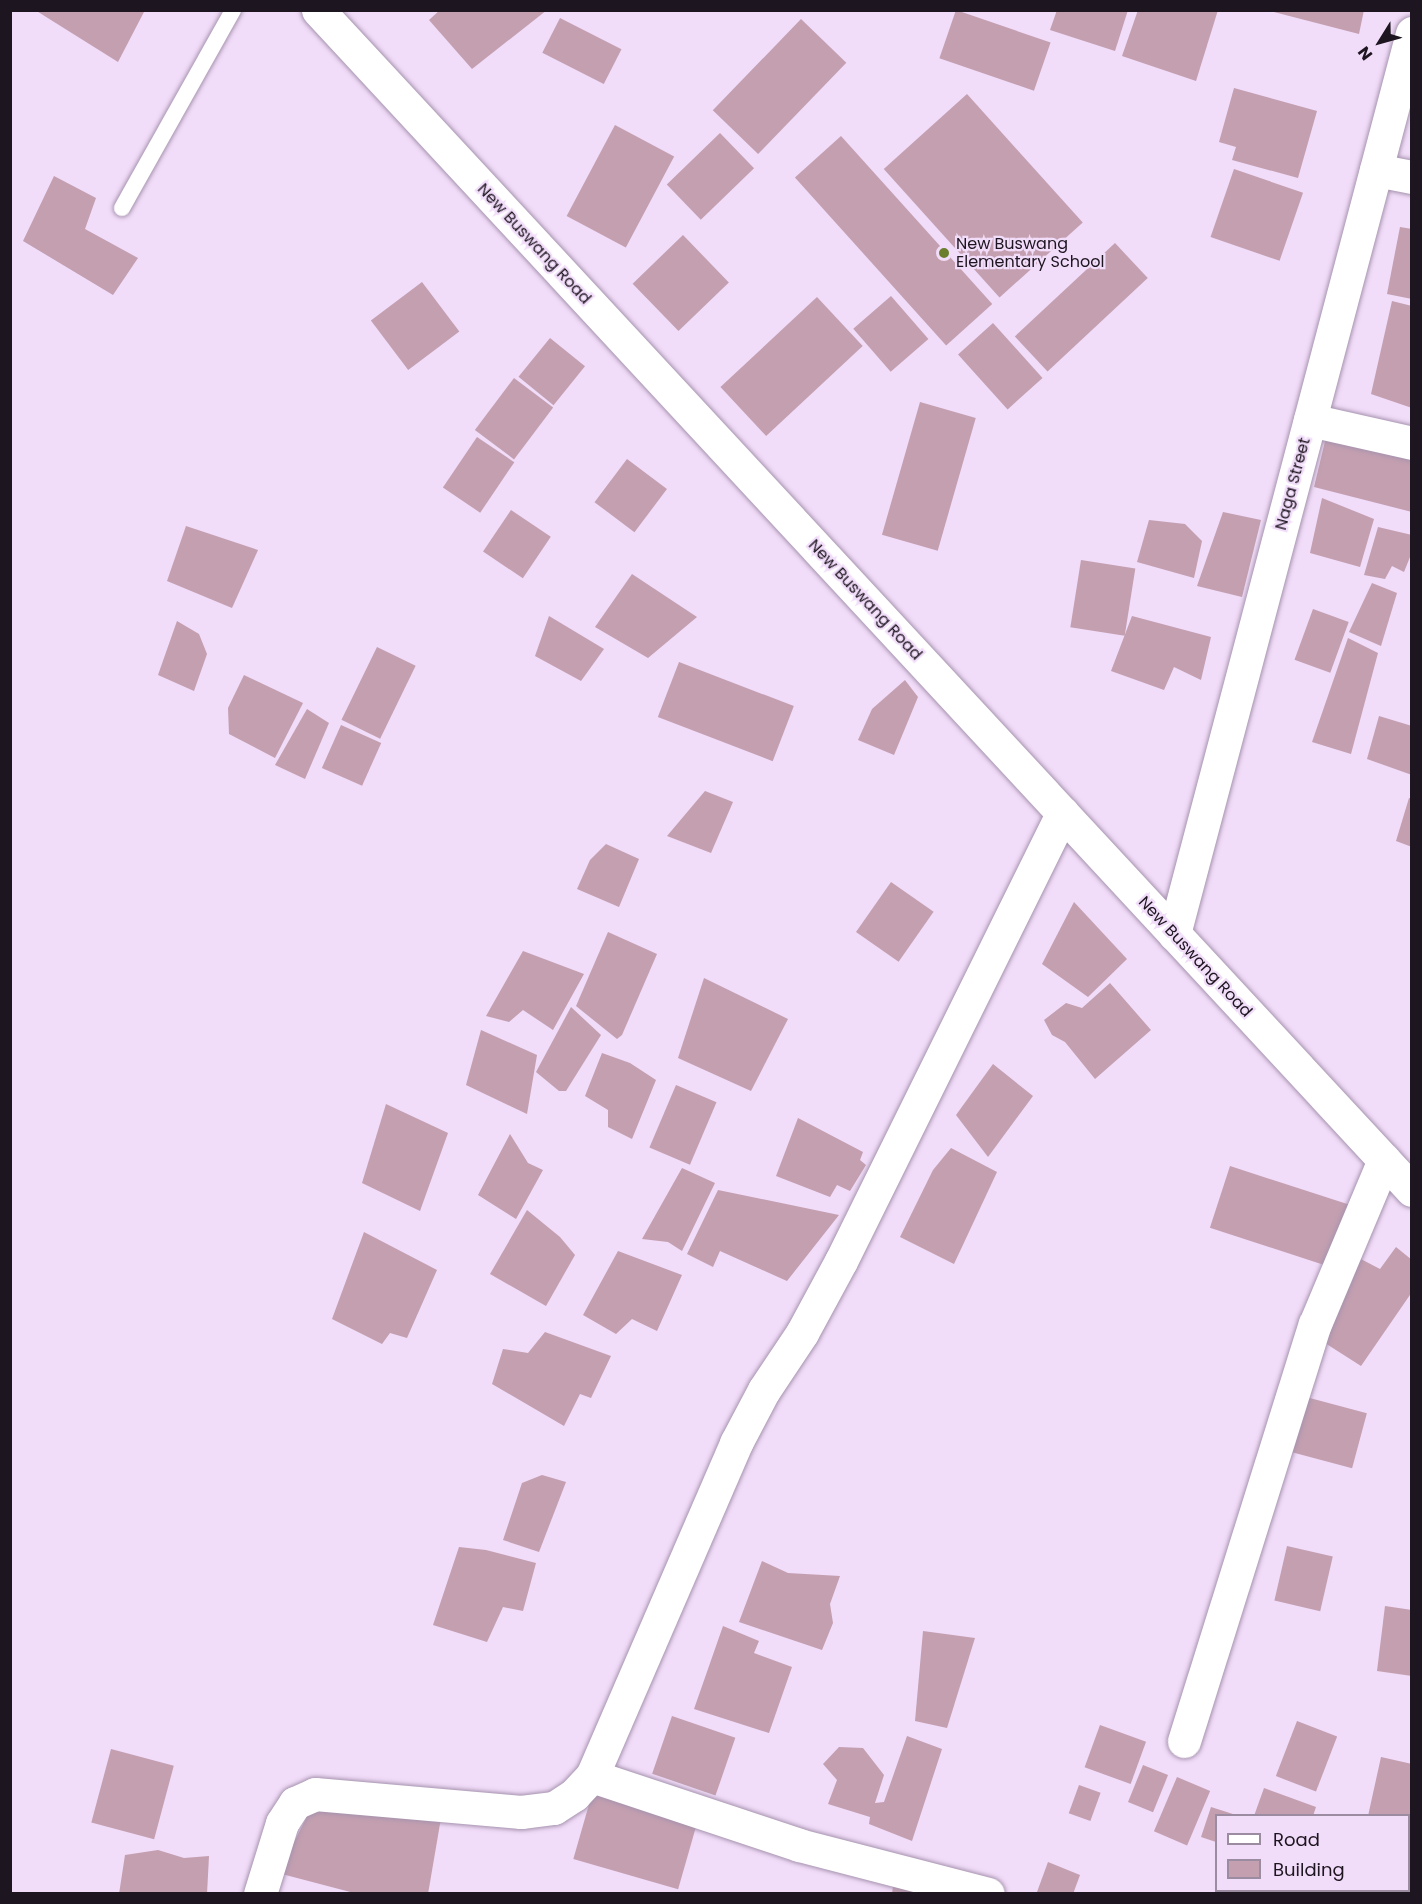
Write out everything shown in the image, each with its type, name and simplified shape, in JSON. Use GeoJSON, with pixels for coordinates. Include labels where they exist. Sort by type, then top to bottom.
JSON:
{"type":"FeatureCollection","features":[{"type":"Feature","properties":{"kind":"street","name":"New Buswang Road"},"geometry":{"type":"LineString","coordinates":[[318,10],[1412,1190]]}},
{"type":"Feature","properties":{"kind":"street","name":"Naga Street"},"geometry":{"type":"LineString","coordinates":[[1174,934],[1412,33]]}},
{"type":"Feature","properties":{"kind":"street"},"geometry":{"type":"LineString","coordinates":[[1376,170],[1412,177]]}},
{"type":"Feature","properties":{"kind":"street"},"geometry":{"type":"LineString","coordinates":[[1310,420],[1412,443]]}},
{"type":"Feature","properties":{"kind":"street"},"geometry":{"type":"LineString","coordinates":[[260,1893],[282,1822],[295,1803],[315,1794],[521,1812],[554,1808],[574,1795],[592,1776],[736,1443],[764,1390],[802,1333],[841,1261],[1062,813]]}},
{"type":"Feature","properties":{"kind":"street"},"geometry":{"type":"LineString","coordinates":[[1184,1741],[1315,1324],[1384,1160]]}},
{"type":"Feature","properties":{"kind":"street"},"geometry":{"type":"LineString","coordinates":[[592,1776],[799,1845],[988,1893]]}},
{"type":"Feature","properties":{"kind":"lane"},"geometry":{"type":"LineString","coordinates":[[122,208],[232,10]]}},
{"type":"Feature","properties":{"kind":"building"},"geometry":{"type":"Polygon","coordinates":[[[35,10],[145,10],[118,62],[35,10]]]}},
{"type":"Feature","properties":{"kind":"building"},"geometry":{"type":"Polygon","coordinates":[[[440,10],[547,10],[472,69],[429,20],[440,10]]]}},
{"type":"Feature","properties":{"kind":"building"},"geometry":{"type":"Polygon","coordinates":[[[956,10],[1051,43],[1034,91],[939,58],[956,10]]]}},
{"type":"Feature","properties":{"kind":"building"},"geometry":{"type":"Polygon","coordinates":[[[1057,10],[1128,10],[1115,51],[1050,30],[1057,10]]]}},
{"type":"Feature","properties":{"kind":"building"},"geometry":{"type":"Polygon","coordinates":[[[1138,10],[1218,10],[1196,81],[1122,56],[1138,10]]]}},
{"type":"Feature","properties":{"kind":"building"},"geometry":{"type":"Polygon","coordinates":[[[1266,10],[1364,10],[1359,34],[1266,10]]]}},
{"type":"Feature","properties":{"kind":"building"},"geometry":{"type":"Polygon","coordinates":[[[560,18],[621,49],[604,84],[542,53],[560,18]]]}},
{"type":"Feature","properties":{"kind":"building"},"geometry":{"type":"Polygon","coordinates":[[[801,19],[846,63],[758,154],[713,110],[801,19]]]}},
{"type":"Feature","properties":{"kind":"building"},"geometry":{"type":"Polygon","coordinates":[[[1234,88],[1317,111],[1298,178],[1232,160],[1236,147],[1219,142],[1234,88]]]}},
{"type":"Feature","properties":{"kind":"building"},"geometry":{"type":"Polygon","coordinates":[[[967,94],[1083,223],[1000,298],[884,169],[967,94]]]}},
{"type":"Feature","properties":{"kind":"building"},"geometry":{"type":"Polygon","coordinates":[[[615,125],[674,156],[626,247],[567,216],[615,125]]]}},
{"type":"Feature","properties":{"kind":"building"},"geometry":{"type":"Polygon","coordinates":[[[720,133],[754,168],[701,220],[667,184],[720,133]]]}},
{"type":"Feature","properties":{"kind":"building"},"geometry":{"type":"Polygon","coordinates":[[[841,136],[992,304],[946,345],[795,177],[841,136]]]}},
{"type":"Feature","properties":{"kind":"building"},"geometry":{"type":"Polygon","coordinates":[[[1234,169],[1303,193],[1280,261],[1211,237],[1234,169]]]}},
{"type":"Feature","properties":{"kind":"building"},"geometry":{"type":"Polygon","coordinates":[[[54,176],[96,198],[85,229],[138,258],[113,295],[23,241],[54,176]]]}},
{"type":"Feature","properties":{"kind":"building"},"geometry":{"type":"Polygon","coordinates":[[[1400,227],[1412,229],[1412,299],[1387,294],[1400,227]]]}},
{"type":"Feature","properties":{"kind":"building"},"geometry":{"type":"Polygon","coordinates":[[[683,235],[729,282],[678,331],[633,284],[683,235]]]}},
{"type":"Feature","properties":{"kind":"building"},"geometry":{"type":"Polygon","coordinates":[[[1115,243],[1148,278],[1048,372],[1015,336],[1115,243]]]}},
{"type":"Feature","properties":{"kind":"building"},"geometry":{"type":"Polygon","coordinates":[[[422,282],[459,332],[408,370],[371,321],[422,282]]]}},
{"type":"Feature","properties":{"kind":"building"},"geometry":{"type":"Polygon","coordinates":[[[891,296],[928,339],[891,372],[853,329],[891,296]]]}},
{"type":"Feature","properties":{"kind":"building"},"geometry":{"type":"Polygon","coordinates":[[[817,297],[863,346],[766,436],[720,387],[817,297]]]}},
{"type":"Feature","properties":{"kind":"building"},"geometry":{"type":"Polygon","coordinates":[[[1392,301],[1412,306],[1412,408],[1371,394],[1392,301]]]}},
{"type":"Feature","properties":{"kind":"building"},"geometry":{"type":"Polygon","coordinates":[[[993,323],[1043,378],[1008,409],[958,354],[993,323]]]}},
{"type":"Feature","properties":{"kind":"building"},"geometry":{"type":"Polygon","coordinates":[[[550,338],[585,366],[554,405],[519,377],[550,338]]]}},
{"type":"Feature","properties":{"kind":"building"},"geometry":{"type":"Polygon","coordinates":[[[514,378],[553,407],[514,459],[475,430],[514,378]]]}},
{"type":"Feature","properties":{"kind":"building"},"geometry":{"type":"Polygon","coordinates":[[[920,402],[976,418],[938,551],[882,535],[920,402]]]}},
{"type":"Feature","properties":{"kind":"building"},"geometry":{"type":"Polygon","coordinates":[[[1327,433],[1412,454],[1412,512],[1314,487],[1327,433]]]}},
{"type":"Feature","properties":{"kind":"building"},"geometry":{"type":"Polygon","coordinates":[[[477,437],[514,462],[480,513],[443,488],[477,437]]]}},
{"type":"Feature","properties":{"kind":"building"},"geometry":{"type":"Polygon","coordinates":[[[627,459],[667,489],[634,532],[595,502],[627,459]]]}},
{"type":"Feature","properties":{"kind":"building"},"geometry":{"type":"Polygon","coordinates":[[[1322,498],[1374,519],[1360,567],[1310,553],[1322,498]]]}},
{"type":"Feature","properties":{"kind":"building"},"geometry":{"type":"Polygon","coordinates":[[[511,510],[551,537],[523,578],[483,551],[511,510]]]}},
{"type":"Feature","properties":{"kind":"building"},"geometry":{"type":"Polygon","coordinates":[[[1223,512],[1261,520],[1242,597],[1197,586],[1223,512]]]}},
{"type":"Feature","properties":{"kind":"building"},"geometry":{"type":"Polygon","coordinates":[[[1149,520],[1185,524],[1202,541],[1194,578],[1137,562],[1149,520]]]}},
{"type":"Feature","properties":{"kind":"building"},"geometry":{"type":"Polygon","coordinates":[[[186,526],[258,550],[232,608],[167,581],[186,526]]]}},
{"type":"Feature","properties":{"kind":"building"},"geometry":{"type":"Polygon","coordinates":[[[1378,527],[1412,535],[1412,552],[1404,572],[1392,566],[1385,579],[1364,575],[1378,527]]]}},
{"type":"Feature","properties":{"kind":"building"},"geometry":{"type":"Polygon","coordinates":[[[1081,560],[1135,569],[1125,636],[1070,627],[1081,560]]]}},
{"type":"Feature","properties":{"kind":"building"},"geometry":{"type":"Polygon","coordinates":[[[632,574],[697,617],[648,658],[595,627],[632,574]]]}},
{"type":"Feature","properties":{"kind":"building"},"geometry":{"type":"Polygon","coordinates":[[[1372,583],[1397,593],[1381,646],[1349,632],[1372,583]]]}},
{"type":"Feature","properties":{"kind":"building"},"geometry":{"type":"Polygon","coordinates":[[[1313,609],[1349,622],[1330,673],[1295,660],[1313,609]]]}},
{"type":"Feature","properties":{"kind":"building"},"geometry":{"type":"Polygon","coordinates":[[[549,616],[604,649],[581,681],[535,656],[549,616]]]}},
{"type":"Feature","properties":{"kind":"building"},"geometry":{"type":"Polygon","coordinates":[[[1132,616],[1211,637],[1201,680],[1174,667],[1164,690],[1111,671],[1132,616]]]}},
{"type":"Feature","properties":{"kind":"building"},"geometry":{"type":"Polygon","coordinates":[[[177,621],[199,634],[207,654],[194,691],[158,675],[177,621]]]}},
{"type":"Feature","properties":{"kind":"building"},"geometry":{"type":"Polygon","coordinates":[[[1348,638],[1378,653],[1351,754],[1312,742],[1348,638]]]}},
{"type":"Feature","properties":{"kind":"building"},"geometry":{"type":"Polygon","coordinates":[[[377,647],[416,666],[380,739],[341,720],[377,647]]]}},
{"type":"Feature","properties":{"kind":"building"},"geometry":{"type":"Polygon","coordinates":[[[679,662],[794,706],[773,761],[658,717],[679,662]]]}},
{"type":"Feature","properties":{"kind":"building"},"geometry":{"type":"Polygon","coordinates":[[[244,675],[303,703],[275,758],[229,734],[228,708],[244,675]]]}},
{"type":"Feature","properties":{"kind":"building"},"geometry":{"type":"Polygon","coordinates":[[[905,680],[918,697],[894,755],[858,740],[872,709],[905,680]]]}},
{"type":"Feature","properties":{"kind":"building"},"geometry":{"type":"Polygon","coordinates":[[[307,709],[329,723],[305,779],[275,765],[307,709]]]}},
{"type":"Feature","properties":{"kind":"building"},"geometry":{"type":"Polygon","coordinates":[[[1379,716],[1412,726],[1412,775],[1367,759],[1379,716]]]}},
{"type":"Feature","properties":{"kind":"building"},"geometry":{"type":"Polygon","coordinates":[[[341,725],[381,743],[362,786],[322,768],[341,725]]]}},
{"type":"Feature","properties":{"kind":"building"},"geometry":{"type":"Polygon","coordinates":[[[705,791],[733,802],[711,853],[667,836],[705,791]]]}},
{"type":"Feature","properties":{"kind":"building"},"geometry":{"type":"Polygon","coordinates":[[[1409,798],[1412,799],[1412,847],[1396,841],[1409,798]]]}},
{"type":"Feature","properties":{"kind":"building"},"geometry":{"type":"Polygon","coordinates":[[[606,844],[639,859],[619,907],[577,889],[590,860],[606,844]]]}},
{"type":"Feature","properties":{"kind":"building"},"geometry":{"type":"Polygon","coordinates":[[[891,882],[934,912],[899,962],[856,932],[891,882]]]}},
{"type":"Feature","properties":{"kind":"building"},"geometry":{"type":"Polygon","coordinates":[[[1074,902],[1127,959],[1088,997],[1042,964],[1074,902]]]}},
{"type":"Feature","properties":{"kind":"building"},"geometry":{"type":"Polygon","coordinates":[[[608,932],[657,954],[622,1035],[617,1039],[576,1006],[608,932]]]}},
{"type":"Feature","properties":{"kind":"building"},"geometry":{"type":"Polygon","coordinates":[[[523,951],[584,974],[553,1030],[523,1010],[509,1022],[486,1016],[523,951]]]}},
{"type":"Feature","properties":{"kind":"building"},"geometry":{"type":"Polygon","coordinates":[[[704,978],[788,1019],[751,1091],[678,1058],[704,978]]]}},
{"type":"Feature","properties":{"kind":"building"},"geometry":{"type":"Polygon","coordinates":[[[1110,983],[1151,1030],[1095,1079],[1065,1042],[1052,1035],[1044,1020],[1066,1003],[1082,1008],[1110,983]]]}},
{"type":"Feature","properties":{"kind":"building"},"geometry":{"type":"Polygon","coordinates":[[[571,1007],[601,1035],[566,1091],[559,1091],[536,1072],[571,1007]]]}},
{"type":"Feature","properties":{"kind":"building"},"geometry":{"type":"Polygon","coordinates":[[[481,1030],[537,1055],[527,1114],[466,1085],[481,1030]]]}},
{"type":"Feature","properties":{"kind":"building"},"geometry":{"type":"Polygon","coordinates":[[[602,1053],[630,1063],[656,1080],[632,1139],[608,1127],[608,1110],[585,1096],[602,1053]]]}},
{"type":"Feature","properties":{"kind":"building"},"geometry":{"type":"Polygon","coordinates":[[[993,1064],[1033,1096],[988,1157],[956,1115],[993,1064]]]}},
{"type":"Feature","properties":{"kind":"building"},"geometry":{"type":"Polygon","coordinates":[[[676,1085],[717,1102],[690,1165],[649,1148],[676,1085]]]}},
{"type":"Feature","properties":{"kind":"building"},"geometry":{"type":"Polygon","coordinates":[[[386,1104],[448,1133],[420,1211],[362,1183],[386,1104]]]}},
{"type":"Feature","properties":{"kind":"building"},"geometry":{"type":"Polygon","coordinates":[[[798,1118],[863,1152],[860,1160],[866,1165],[850,1191],[837,1185],[830,1197],[776,1176],[798,1118]]]}},
{"type":"Feature","properties":{"kind":"building"},"geometry":{"type":"Polygon","coordinates":[[[510,1134],[528,1163],[543,1170],[516,1219],[478,1195],[510,1134]]]}},
{"type":"Feature","properties":{"kind":"building"},"geometry":{"type":"Polygon","coordinates":[[[951,1148],[997,1172],[954,1264],[900,1237],[933,1170],[951,1148]]]}},
{"type":"Feature","properties":{"kind":"building"},"geometry":{"type":"Polygon","coordinates":[[[1230,1166],[1356,1207],[1336,1269],[1210,1228],[1230,1166]]]}},
{"type":"Feature","properties":{"kind":"building"},"geometry":{"type":"Polygon","coordinates":[[[682,1168],[715,1183],[682,1251],[668,1242],[642,1239],[682,1168]]]}},
{"type":"Feature","properties":{"kind":"building"},"geometry":{"type":"Polygon","coordinates":[[[718,1190],[839,1215],[787,1281],[720,1251],[713,1267],[687,1254],[718,1190]]]}},
{"type":"Feature","properties":{"kind":"building"},"geometry":{"type":"Polygon","coordinates":[[[527,1210],[560,1237],[575,1255],[546,1306],[490,1274],[527,1210]]]}},
{"type":"Feature","properties":{"kind":"building"},"geometry":{"type":"Polygon","coordinates":[[[364,1232],[437,1270],[407,1338],[390,1333],[382,1344],[332,1319],[364,1232]]]}},
{"type":"Feature","properties":{"kind":"building"},"geometry":{"type":"Polygon","coordinates":[[[1396,1247],[1412,1260],[1412,1292],[1361,1366],[1314,1336],[1357,1257],[1380,1269],[1396,1247]]]}},
{"type":"Feature","properties":{"kind":"building"},"geometry":{"type":"Polygon","coordinates":[[[618,1251],[682,1275],[657,1331],[632,1319],[616,1334],[583,1315],[618,1251]]]}},
{"type":"Feature","properties":{"kind":"building"},"geometry":{"type":"Polygon","coordinates":[[[545,1332],[611,1356],[591,1398],[580,1394],[564,1426],[492,1384],[503,1349],[528,1353],[545,1332]]]}},
{"type":"Feature","properties":{"kind":"building"},"geometry":{"type":"Polygon","coordinates":[[[1306,1397],[1367,1413],[1352,1468],[1291,1452],[1306,1397]]]}},
{"type":"Feature","properties":{"kind":"building"},"geometry":{"type":"Polygon","coordinates":[[[542,1475],[566,1482],[539,1552],[503,1540],[522,1483],[542,1475]]]}},
{"type":"Feature","properties":{"kind":"building"},"geometry":{"type":"Polygon","coordinates":[[[1287,1546],[1333,1557],[1320,1611],[1274,1601],[1287,1546]]]}},
{"type":"Feature","properties":{"kind":"building"},"geometry":{"type":"Polygon","coordinates":[[[459,1547],[486,1550],[536,1563],[523,1611],[503,1607],[487,1642],[433,1625],[459,1547]]]}},
{"type":"Feature","properties":{"kind":"building"},"geometry":{"type":"Polygon","coordinates":[[[762,1561],[788,1573],[840,1576],[830,1604],[833,1623],[822,1650],[739,1622],[762,1561]]]}},
{"type":"Feature","properties":{"kind":"building"},"geometry":{"type":"Polygon","coordinates":[[[1385,1606],[1412,1610],[1412,1676],[1377,1671],[1385,1606]]]}},
{"type":"Feature","properties":{"kind":"building"},"geometry":{"type":"Polygon","coordinates":[[[723,1626],[759,1641],[754,1653],[792,1667],[769,1733],[694,1709],[723,1626]]]}},
{"type":"Feature","properties":{"kind":"building"},"geometry":{"type":"Polygon","coordinates":[[[923,1631],[975,1638],[947,1728],[915,1721],[923,1631]]]}},
{"type":"Feature","properties":{"kind":"building"},"geometry":{"type":"Polygon","coordinates":[[[672,1716],[735,1738],[715,1795],[652,1774],[672,1716]]]}},
{"type":"Feature","properties":{"kind":"building"},"geometry":{"type":"Polygon","coordinates":[[[1297,1721],[1337,1736],[1316,1791],[1276,1776],[1297,1721]]]}},
{"type":"Feature","properties":{"kind":"building"},"geometry":{"type":"Polygon","coordinates":[[[1100,1725],[1146,1742],[1131,1784],[1085,1767],[1100,1725]]]}},
{"type":"Feature","properties":{"kind":"building"},"geometry":{"type":"Polygon","coordinates":[[[907,1736],[942,1749],[912,1841],[869,1824],[870,1817],[828,1804],[837,1780],[823,1764],[839,1747],[863,1748],[884,1775],[875,1803],[884,1802],[907,1736]]]}},
{"type":"Feature","properties":{"kind":"building"},"geometry":{"type":"Polygon","coordinates":[[[111,1749],[174,1766],[154,1839],[91,1822],[111,1749]]]}},
{"type":"Feature","properties":{"kind":"building"},"geometry":{"type":"Polygon","coordinates":[[[1381,1757],[1412,1764],[1412,1848],[1410,1848],[1410,1814],[1368,1814],[1381,1757]]]}},
{"type":"Feature","properties":{"kind":"building"},"geometry":{"type":"Polygon","coordinates":[[[1143,1765],[1168,1775],[1153,1812],[1128,1802],[1143,1765]]]}},
{"type":"Feature","properties":{"kind":"building"},"geometry":{"type":"Polygon","coordinates":[[[1177,1777],[1210,1791],[1187,1845],[1154,1831],[1177,1777]]]}},
{"type":"Feature","properties":{"kind":"building"},"geometry":{"type":"Polygon","coordinates":[[[1079,1785],[1101,1793],[1090,1821],[1069,1813],[1079,1785]]]}},
{"type":"Feature","properties":{"kind":"building"},"geometry":{"type":"Polygon","coordinates":[[[594,1787],[699,1817],[678,1889],[573,1859],[594,1787]]]}},
{"type":"Feature","properties":{"kind":"building"},"geometry":{"type":"Polygon","coordinates":[[[1264,1788],[1316,1807],[1314,1814],[1255,1814],[1264,1788]]]}},
{"type":"Feature","properties":{"kind":"building"},"geometry":{"type":"Polygon","coordinates":[[[1211,1807],[1233,1814],[1215,1814],[1215,1842],[1201,1837],[1211,1807]]]}},
{"type":"Feature","properties":{"kind":"building"},"geometry":{"type":"Polygon","coordinates":[[[311,1809],[441,1818],[428,1894],[358,1894],[278,1873],[311,1809]]]}},
{"type":"Feature","properties":{"kind":"building"},"geometry":{"type":"Polygon","coordinates":[[[158,1850],[184,1858],[209,1856],[207,1894],[119,1894],[125,1855],[158,1850]]]}},
{"type":"Feature","properties":{"kind":"building"},"geometry":{"type":"Polygon","coordinates":[[[1048,1862],[1080,1875],[1073,1894],[1037,1892],[1048,1862]]]}},
{"type":"Feature","properties":{"kind":"building"},"geometry":{"type":"Polygon","coordinates":[[[893,1886],[934,1894],[892,1894],[893,1886]]]}},
{"type":"Feature","properties":{"kind":"place","name":"New Buswang Elementary School"},"geometry":{"type":"Point","coordinates":[944,253]}}]}
